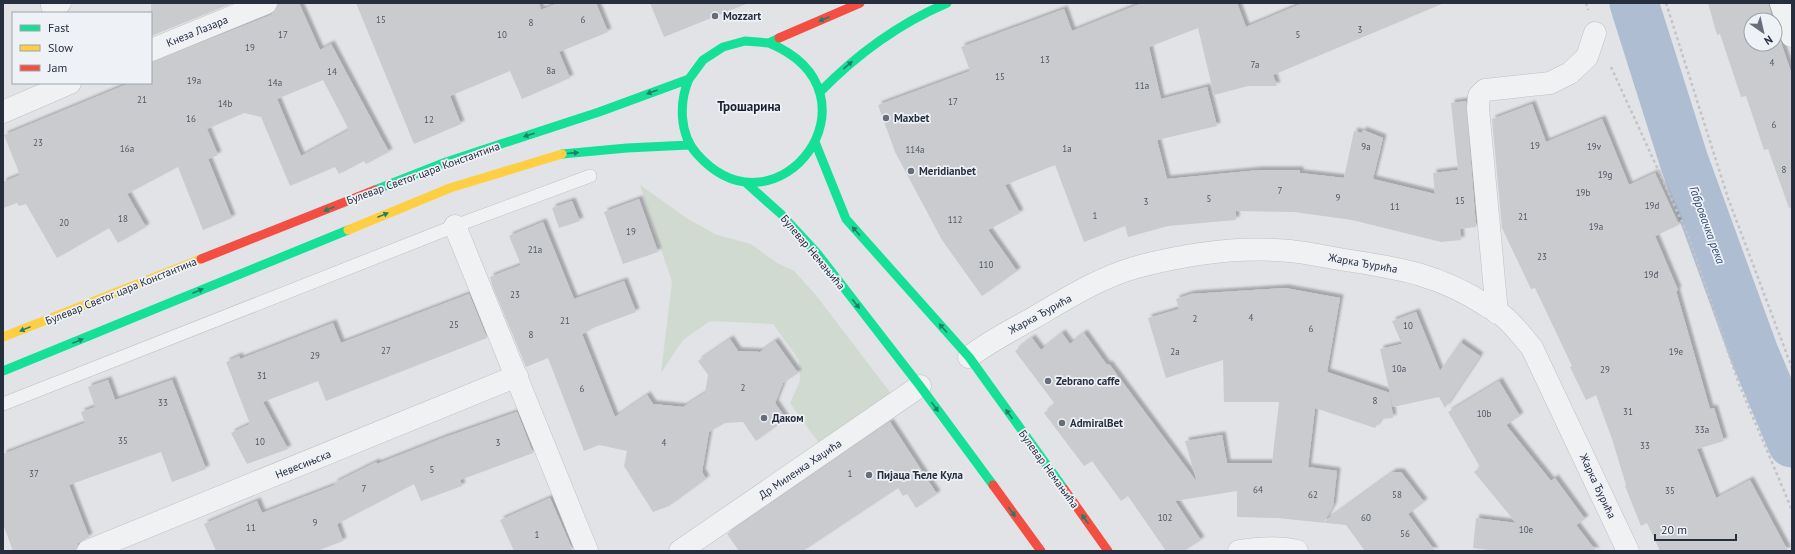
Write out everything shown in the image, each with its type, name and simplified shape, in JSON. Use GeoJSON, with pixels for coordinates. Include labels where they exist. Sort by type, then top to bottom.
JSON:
{"type":"FeatureCollection","features":[{"type":"Feature","properties":{"kind":"main road"},"geometry":{"type":"LineString","coordinates":[[769,42],[860,3]]}},
{"type":"Feature","properties":{"kind":"main road"},"geometry":{"type":"LineString","coordinates":[[820,92],[839,72],[882,37],[925,12],[947,3]]}},
{"type":"Feature","properties":{"kind":"main road"},"geometry":{"type":"LineString","coordinates":[[745,41],[769,42],[786,49],[801,60],[813,75],[820,92],[823,109],[821,126],[816,142],[803,160],[787,173],[767,181],[745,182],[723,176],[703,164],[689,145],[682,124],[682,101],[689,79],[703,60],[722,47],[745,41]]}},
{"type":"Feature","properties":{"kind":"main road","name":"Булевар Светог цара Константина"},"geometry":{"type":"LineString","coordinates":[[3,338],[446,162],[599,112],[689,79]]}},
{"type":"Feature","properties":{"kind":"main road","name":"Булевар Немањића"},"geometry":{"type":"LineString","coordinates":[[816,142],[846,220],[969,357],[1108,551]]}},
{"type":"Feature","properties":{"kind":"main road"},"geometry":{"type":"LineString","coordinates":[[3,371],[450,188],[560,154],[627,148],[689,145]]}},
{"type":"Feature","properties":{"kind":"main road","name":"Булевар Немањића"},"geometry":{"type":"LineString","coordinates":[[745,182],[781,214],[817,253],[920,386],[1042,551]]}},
{"type":"Feature","properties":{"kind":"street"},"geometry":{"type":"LineString","coordinates":[[54,12],[52,6],[60,3]]}},
{"type":"Feature","properties":{"kind":"street","name":"Кнеза Лазара"},"geometry":{"type":"LineString","coordinates":[[152,50],[266,3]]}},
{"type":"Feature","properties":{"kind":"street"},"geometry":{"type":"LineString","coordinates":[[1781,3],[1792,36]]}},
{"type":"Feature","properties":{"kind":"street"},"geometry":{"type":"LineString","coordinates":[[1498,313],[1478,108],[1479,96],[1485,90],[1550,83],[1570,73],[1587,57],[1595,33]]}},
{"type":"Feature","properties":{"kind":"street"},"geometry":{"type":"LineString","coordinates":[[3,112],[68,84]]}},
{"type":"Feature","properties":{"kind":"street"},"geometry":{"type":"LineString","coordinates":[[455,226],[587,551]]}},
{"type":"Feature","properties":{"kind":"street","name":"Жарка Ђурића"},"geometry":{"type":"LineString","coordinates":[[969,357],[984,346],[1057,304],[1110,277],[1137,268],[1193,256],[1222,251],[1290,251],[1386,266],[1423,275],[1446,283],[1467,293],[1502,315],[1520,333],[1532,348],[1628,551]]}},
{"type":"Feature","properties":{"kind":"street","name":"Невесињска"},"geometry":{"type":"LineString","coordinates":[[88,551],[517,376]]}},
{"type":"Feature","properties":{"kind":"street","name":"Др Миленка Хаџића"},"geometry":{"type":"LineString","coordinates":[[680,551],[920,386]]}},
{"type":"Feature","properties":{"kind":"street"},"geometry":{"type":"LineString","coordinates":[[1239,551],[1260,547],[1298,551]]}},
{"type":"Feature","properties":{"kind":"lane"},"geometry":{"type":"LineString","coordinates":[[3,404],[455,226],[590,176]]}},
{"type":"Feature","properties":{"kind":"path"},"geometry":{"type":"LineString","coordinates":[[1666,3],[1728,198],[1792,368]]}},
{"type":"Feature","properties":{"kind":"path"},"geometry":{"type":"LineString","coordinates":[[1595,33],[1688,235],[1739,384],[1792,510]]}},
{"type":"Feature","properties":{"kind":"shaded area"},"geometry":{"type":"Polygon","coordinates":[[[640,185],[688,219],[717,235],[751,244],[777,263],[794,271],[815,294],[893,396],[821,446],[790,403],[800,381],[799,360],[773,324],[710,321],[683,340],[661,373],[672,282],[640,185]]]}},
{"type":"Feature","properties":{"kind":"building"},"geometry":{"type":"Polygon","coordinates":[[[151,3],[233,3],[152,36],[151,3]]]}},
{"type":"Feature","properties":{"kind":"building"},"geometry":{"type":"Polygon","coordinates":[[[278,3],[299,3],[320,50],[331,44],[389,152],[366,164],[364,161],[339,174],[335,167],[290,186],[261,117],[244,113],[207,129],[218,155],[208,159],[232,218],[203,230],[178,167],[127,194],[146,227],[118,243],[109,228],[57,258],[26,204],[19,206],[17,203],[3,208],[3,182],[20,175],[4,135],[128,84],[152,84],[152,62],[271,15],[276,10],[278,3]],[[323,80],[277,99],[301,156],[349,130],[323,80]]]}},
{"type":"Feature","properties":{"kind":"building"},"geometry":{"type":"Polygon","coordinates":[[[356,3],[539,3],[541,10],[558,3],[596,3],[608,32],[559,52],[570,78],[522,99],[510,71],[450,96],[461,124],[414,144],[356,3]]]}},
{"type":"Feature","properties":{"kind":"building"},"geometry":{"type":"Polygon","coordinates":[[[650,3],[746,3],[746,4],[664,37],[650,3]]]}},
{"type":"Feature","properties":{"kind":"building"},"geometry":{"type":"Polygon","coordinates":[[[1142,3],[1237,3],[1246,27],[1303,3],[1444,3],[1273,75],[1277,86],[1248,86],[1214,95],[1198,28],[1149,47],[1161,99],[1207,87],[1217,126],[1157,140],[1167,179],[1260,170],[1300,170],[1300,173],[1344,178],[1354,131],[1362,133],[1363,130],[1383,138],[1373,179],[1435,194],[1433,173],[1458,170],[1451,103],[1466,101],[1476,227],[1460,229],[1461,240],[1441,242],[1352,220],[1294,212],[1236,211],[1236,220],[1168,226],[1128,237],[1125,226],[1084,242],[1055,165],[1005,185],[1020,213],[988,230],[1017,271],[982,296],[942,240],[895,152],[878,105],[970,71],[961,47],[1064,9],[1072,31],[1142,3]]]}},
{"type":"Feature","properties":{"kind":"building"},"geometry":{"type":"Polygon","coordinates":[[[1708,3],[1768,3],[1771,12],[1743,12],[1743,52],[1783,52],[1783,49],[1792,75],[1792,207],[1789,208],[1768,149],[1764,150],[1746,96],[1741,97],[1720,34],[1717,35],[1708,3]]]}},
{"type":"Feature","properties":{"kind":"building"},"geometry":{"type":"Polygon","coordinates":[[[1532,104],[1546,142],[1602,119],[1629,185],[1655,173],[1679,225],[1655,236],[1678,290],[1676,291],[1710,409],[1714,408],[1724,441],[1697,449],[1716,498],[1750,480],[1788,551],[1660,551],[1647,523],[1641,526],[1625,486],[1626,485],[1612,439],[1596,395],[1586,400],[1570,367],[1572,366],[1535,288],[1531,289],[1502,228],[1492,119],[1532,104]]]}},
{"type":"Feature","properties":{"kind":"building"},"geometry":{"type":"Polygon","coordinates":[[[639,199],[658,252],[623,264],[604,212],[639,199]]]}},
{"type":"Feature","properties":{"kind":"building"},"geometry":{"type":"Polygon","coordinates":[[[572,201],[580,221],[559,228],[552,208],[572,201]]]}},
{"type":"Feature","properties":{"kind":"building"},"geometry":{"type":"Polygon","coordinates":[[[543,222],[574,299],[624,281],[636,312],[590,329],[591,330],[582,334],[615,417],[647,395],[653,404],[683,407],[705,393],[708,375],[698,361],[730,339],[738,351],[760,352],[775,341],[798,373],[783,383],[775,403],[786,419],[756,441],[743,422],[725,423],[709,432],[702,472],[706,479],[669,506],[653,512],[624,466],[627,451],[599,445],[584,451],[548,358],[526,367],[492,285],[490,277],[521,265],[509,236],[543,222]]]}},
{"type":"Feature","properties":{"kind":"building"},"geometry":{"type":"Polygon","coordinates":[[[1285,288],[1340,298],[1327,372],[1390,393],[1393,418],[1381,419],[1375,428],[1315,408],[1308,467],[1337,471],[1333,506],[1324,522],[1393,472],[1401,472],[1424,502],[1408,514],[1435,551],[1365,551],[1346,525],[1277,518],[1237,517],[1237,491],[1175,501],[1201,540],[1184,551],[1166,551],[1128,496],[1121,501],[1092,461],[1084,466],[1044,413],[1055,404],[1015,351],[1032,338],[1041,350],[1062,333],[1070,344],[1084,333],[1197,482],[1185,441],[1222,435],[1227,463],[1272,463],[1279,402],[1224,402],[1223,360],[1166,378],[1148,318],[1179,309],[1176,299],[1191,294],[1285,288]]]}},
{"type":"Feature","properties":{"kind":"building"},"geometry":{"type":"Polygon","coordinates":[[[469,294],[487,338],[326,401],[318,381],[263,402],[288,449],[247,464],[231,433],[250,424],[226,362],[239,356],[240,359],[333,323],[341,343],[469,294]]]}},
{"type":"Feature","properties":{"kind":"building"},"geometry":{"type":"Polygon","coordinates":[[[1416,312],[1440,371],[1460,342],[1480,356],[1445,408],[1439,397],[1393,407],[1380,349],[1402,344],[1392,321],[1416,312]]]}},
{"type":"Feature","properties":{"kind":"building"},"geometry":{"type":"Polygon","coordinates":[[[108,380],[115,400],[172,380],[206,469],[172,482],[161,452],[69,485],[89,537],[78,543],[76,550],[73,551],[13,551],[3,524],[3,454],[85,423],[81,412],[95,407],[88,387],[108,380]]]}},
{"type":"Feature","properties":{"kind":"building"},"geometry":{"type":"Polygon","coordinates":[[[1499,381],[1520,416],[1506,425],[1551,481],[1555,478],[1585,519],[1576,525],[1596,551],[1497,551],[1473,548],[1476,518],[1516,523],[1474,472],[1480,467],[1448,412],[1499,381]]]}},
{"type":"Feature","properties":{"kind":"building"},"geometry":{"type":"Polygon","coordinates":[[[517,412],[533,453],[460,480],[462,486],[421,501],[414,484],[337,524],[343,541],[317,551],[216,551],[204,524],[257,501],[262,513],[335,485],[334,483],[376,462],[377,464],[443,438],[517,412]]]}},
{"type":"Feature","properties":{"kind":"building"},"geometry":{"type":"Polygon","coordinates":[[[890,422],[937,494],[916,508],[907,494],[903,496],[898,488],[803,551],[739,551],[727,534],[890,422]]]}},
{"type":"Feature","properties":{"kind":"building"},"geometry":{"type":"Polygon","coordinates":[[[550,498],[573,551],[514,551],[500,520],[550,498]]]}},
{"type":"Feature","properties":{"kind":"waterway","name":"Габровачка река"},"geometry":{"type":"LineString","coordinates":[[1634,3],[1684,161],[1754,353],[1792,443]]}},
{"type":"Feature","properties":{"kind":"traffic: fast"},"geometry":{"type":"LineString","coordinates":[[820,92],[849,65],[879,41],[912,20],[947,3]]}},
{"type":"Feature","properties":{"kind":"traffic: fast"},"geometry":{"type":"LineString","coordinates":[[375,190],[446,162],[599,112],[689,79],[703,60],[723,47],[745,41],[769,43],[779,38]]}},
{"type":"Feature","properties":{"kind":"traffic: fast"},"geometry":{"type":"LineString","coordinates":[[689,79],[682,108],[682,118],[687,137],[697,154],[728,177],[759,182],[787,172],[809,151],[821,124],[820,94],[804,66],[769,43]]}},
{"type":"Feature","properties":{"kind":"traffic: fast"},"geometry":{"type":"LineString","coordinates":[[815,142],[846,219],[969,357],[1064,489]]}},
{"type":"Feature","properties":{"kind":"traffic: fast"},"geometry":{"type":"LineString","coordinates":[[562,154],[627,148],[689,145]]}},
{"type":"Feature","properties":{"kind":"traffic: fast"},"geometry":{"type":"LineString","coordinates":[[745,182],[781,214],[817,253],[920,386],[993,485]]}},
{"type":"Feature","properties":{"kind":"traffic: fast"},"geometry":{"type":"LineString","coordinates":[[3,371],[348,230]]}},
{"type":"Feature","properties":{"kind":"traffic: slow"},"geometry":{"type":"LineString","coordinates":[[348,230],[450,188],[562,154]]}},
{"type":"Feature","properties":{"kind":"traffic: slow"},"geometry":{"type":"LineString","coordinates":[[3,337],[201,259]]}},
{"type":"Feature","properties":{"kind":"traffic: jam"},"geometry":{"type":"LineString","coordinates":[[779,38],[860,3]]}},
{"type":"Feature","properties":{"kind":"traffic: jam"},"geometry":{"type":"LineString","coordinates":[[201,259],[375,190]]}},
{"type":"Feature","properties":{"kind":"traffic: jam"},"geometry":{"type":"LineString","coordinates":[[993,485],[1041,551]]}},
{"type":"Feature","properties":{"kind":"traffic: jam"},"geometry":{"type":"LineString","coordinates":[[1064,489],[1108,551]]}},
{"type":"Feature","properties":{"kind":"place","name":"Mozzart"},"geometry":{"type":"Point","coordinates":[715,16]}},
{"type":"Feature","properties":{"kind":"place","name":"Maxbet"},"geometry":{"type":"Point","coordinates":[886,118]}},
{"type":"Feature","properties":{"kind":"place","name":"Meridianbet"},"geometry":{"type":"Point","coordinates":[911,171]}},
{"type":"Feature","properties":{"kind":"place","name":"Zebrano caffe"},"geometry":{"type":"Point","coordinates":[1048,381]}},
{"type":"Feature","properties":{"kind":"place","name":"Даком"},"geometry":{"type":"Point","coordinates":[764,418]}},
{"type":"Feature","properties":{"kind":"place","name":"AdmiralBet"},"geometry":{"type":"Point","coordinates":[1062,423]}},
{"type":"Feature","properties":{"kind":"place","name":"Пијаца Ћеле Кула"},"geometry":{"type":"Point","coordinates":[869,475]}},
{"type":"Feature","properties":{"kind":"district","name":"Трошарина"},"geometry":{"type":"Point","coordinates":[749,106]}}]}
